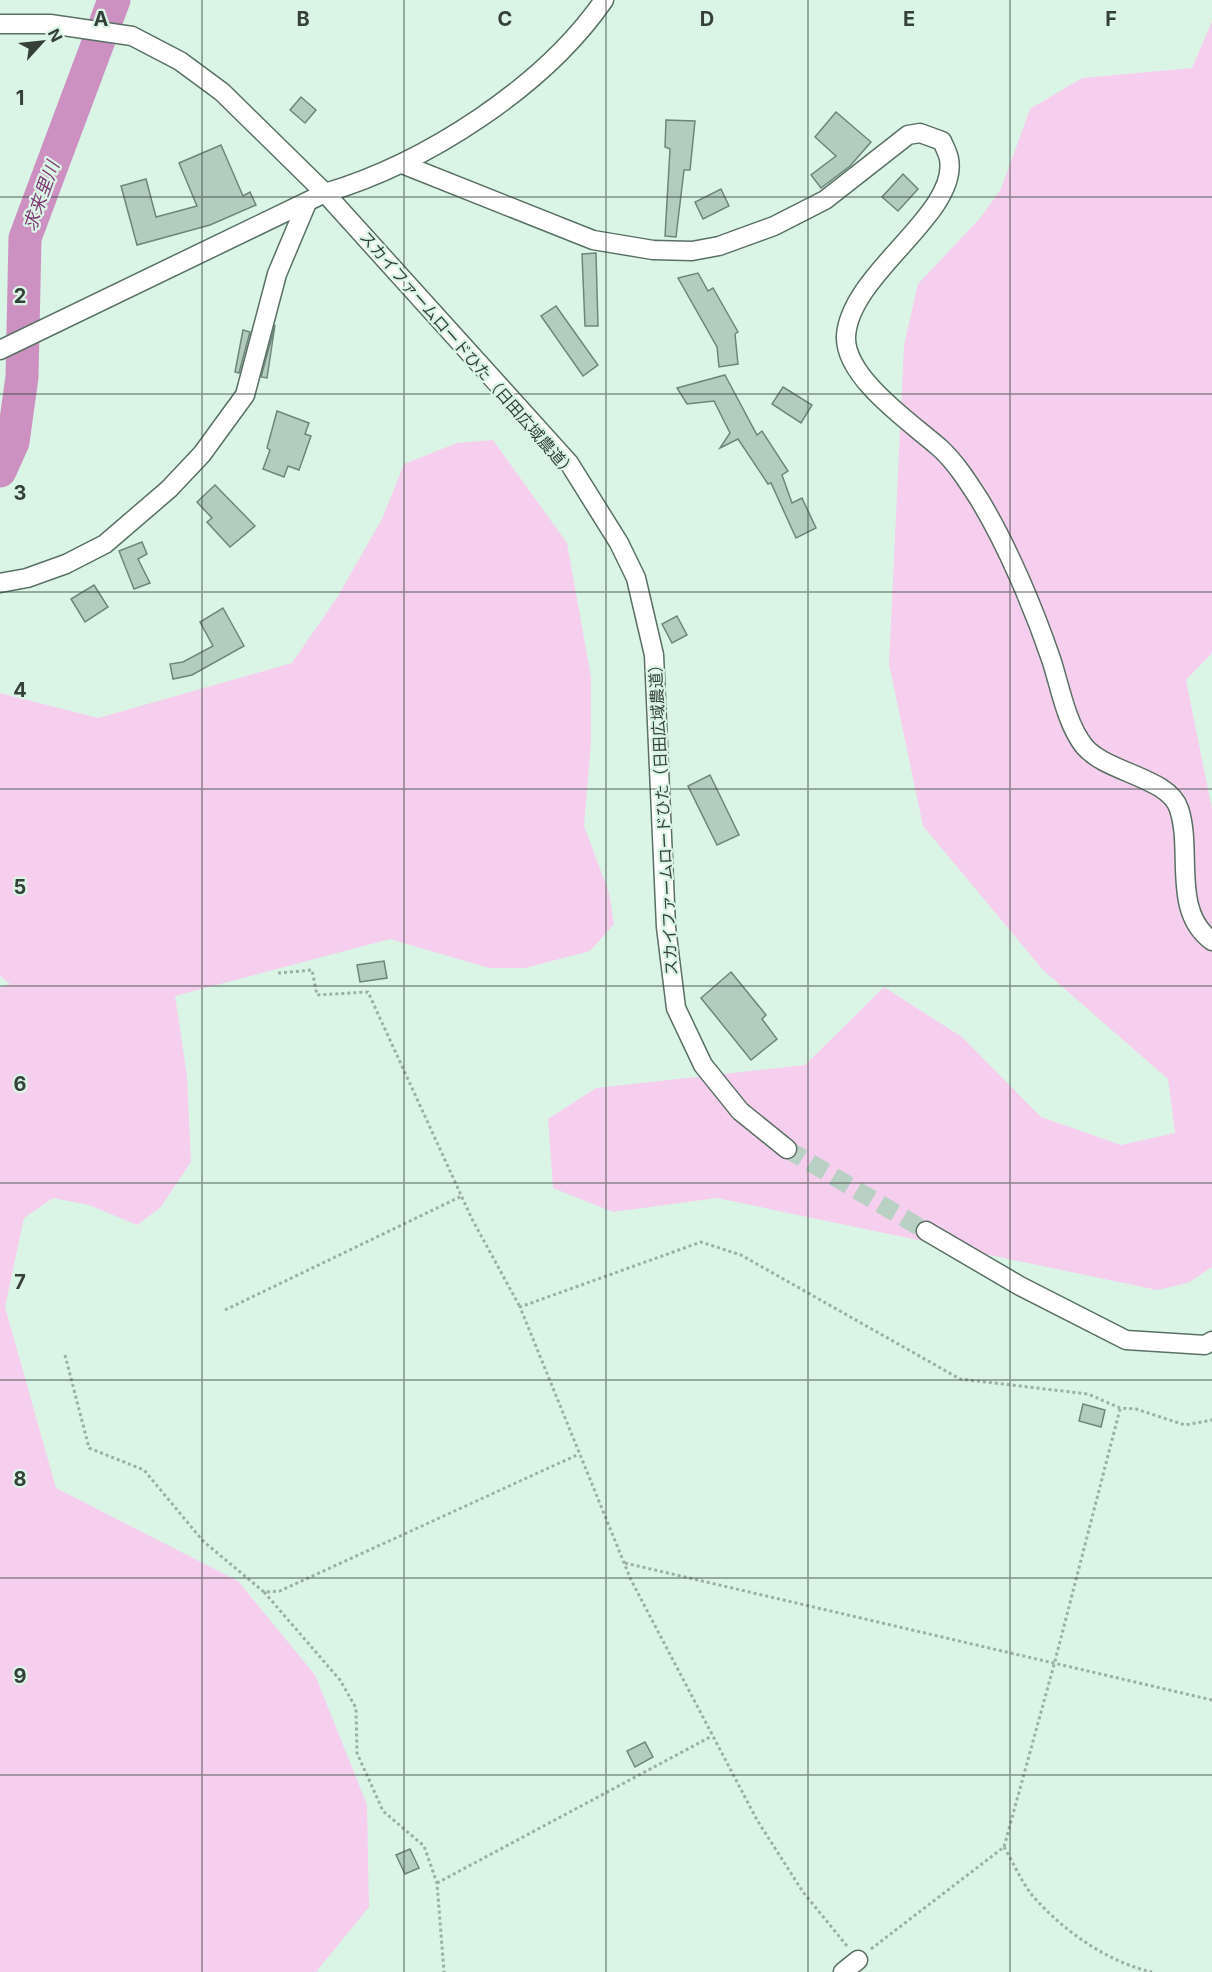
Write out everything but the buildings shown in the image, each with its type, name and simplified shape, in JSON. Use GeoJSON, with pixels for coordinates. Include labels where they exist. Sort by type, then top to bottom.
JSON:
{"type":"FeatureCollection","features":[{"type":"Feature","properties":{"kind":"street"},"geometry":{"type":"LineString","coordinates":[[0,350],[306,205],[325,193],[352,185],[402,164],[452,137],[495,107],[573,38],[604,0]]}},
{"type":"Feature","properties":{"kind":"street","name":"スカイファームロードひた（日田広域農道）"},"geometry":{"type":"LineString","coordinates":[[0,24],[50,24],[132,36],[180,61],[222,92],[325,193],[569,463],[619,543],[636,578],[654,655],[666,927],[676,1008],[703,1065],[740,1111],[787,1149]]}},
{"type":"Feature","properties":{"kind":"street"},"geometry":{"type":"LineString","coordinates":[[402,164],[593,240],[653,250],[692,251],[719,246],[774,226],[825,200],[908,135],[920,133],[942,141],[949,160],[946,186],[929,214],[892,253],[852,310],[846,338],[852,357],[870,388],[916,431],[941,449],[957,467],[980,501],[1030,602],[1072,721],[1084,746],[1114,768],[1172,793],[1179,809],[1186,852],[1186,900],[1203,935],[1212,941]]}},
{"type":"Feature","properties":{"kind":"street"},"geometry":{"type":"LineString","coordinates":[[0,583],[27,578],[66,564],[105,544],[169,489],[202,454],[245,395],[277,274],[306,205]]}},
{"type":"Feature","properties":{"kind":"street"},"geometry":{"type":"LineString","coordinates":[[926,1231],[1020,1286],[1126,1341],[1205,1345],[1212,1341]]}},
{"type":"Feature","properties":{"kind":"street"},"geometry":{"type":"LineString","coordinates":[[843,1972],[858,1960]]}},
{"type":"Feature","properties":{"kind":"path"},"geometry":{"type":"LineString","coordinates":[[278,973],[312,970],[317,995],[368,992],[462,1196],[520,1307],[631,1580],[757,1820],[803,1892],[858,1960],[1004,1847],[1120,1408]]}},
{"type":"Feature","properties":{"kind":"path"},"geometry":{"type":"LineString","coordinates":[[225,1310],[462,1196]]}},
{"type":"Feature","properties":{"kind":"path"},"geometry":{"type":"LineString","coordinates":[[520,1307],[701,1242],[741,1255],[960,1378],[1088,1394],[1120,1408],[1136,1409],[1185,1425],[1212,1420]]}},
{"type":"Feature","properties":{"kind":"path"},"geometry":{"type":"LineString","coordinates":[[65,1355],[89,1448],[144,1470],[203,1541],[264,1592],[340,1680],[356,1708],[357,1753],[383,1811],[424,1846],[437,1883],[444,1972]]}},
{"type":"Feature","properties":{"kind":"path"},"geometry":{"type":"LineString","coordinates":[[264,1592],[280,1591],[579,1454]]}},
{"type":"Feature","properties":{"kind":"path"},"geometry":{"type":"LineString","coordinates":[[625,1563],[1055,1661],[1212,1700]]}},
{"type":"Feature","properties":{"kind":"path"},"geometry":{"type":"LineString","coordinates":[[437,1883],[712,1736]]}},
{"type":"Feature","properties":{"kind":"path"},"geometry":{"type":"LineString","coordinates":[[1004,1847],[1032,1894],[1067,1929],[1129,1967],[1152,1972]]}},
{"type":"Feature","properties":{"kind":"shaded area"},"geometry":{"type":"Polygon","coordinates":[[[1212,21],[1212,653],[1186,680],[1212,809],[1212,1267],[1188,1283],[1157,1290],[717,1198],[613,1212],[553,1188],[548,1119],[596,1088],[805,1065],[884,987],[962,1037],[1041,1117],[1121,1145],[1175,1133],[1168,1079],[1043,970],[923,826],[889,664],[904,345],[918,284],[981,217],[1001,189],[1030,109],[1082,78],[1192,68],[1212,21]]]}},
{"type":"Feature","properties":{"kind":"shaded area"},"geometry":{"type":"Polygon","coordinates":[[[493,440],[567,543],[591,677],[591,743],[584,826],[609,893],[614,924],[590,951],[525,968],[489,968],[390,939],[175,996],[187,1076],[191,1162],[160,1208],[137,1225],[89,1205],[53,1198],[24,1218],[5,1307],[56,1488],[238,1581],[315,1675],[367,1805],[369,1907],[316,1972],[0,1972],[0,988],[10,984],[0,976],[0,693],[98,718],[292,663],[338,596],[382,519],[404,464],[457,443],[493,440]]]}},
{"type":"Feature","properties":{"kind":"waterway","name":"求来里川"},"geometry":{"type":"LineString","coordinates":[[0,471],[13,442],[22,377],[25,238],[114,0]]}},
{"type":"Feature","properties":{"kind":"tunnel"},"geometry":{"type":"LineString","coordinates":[[787,1149],[926,1231]]}}]}
